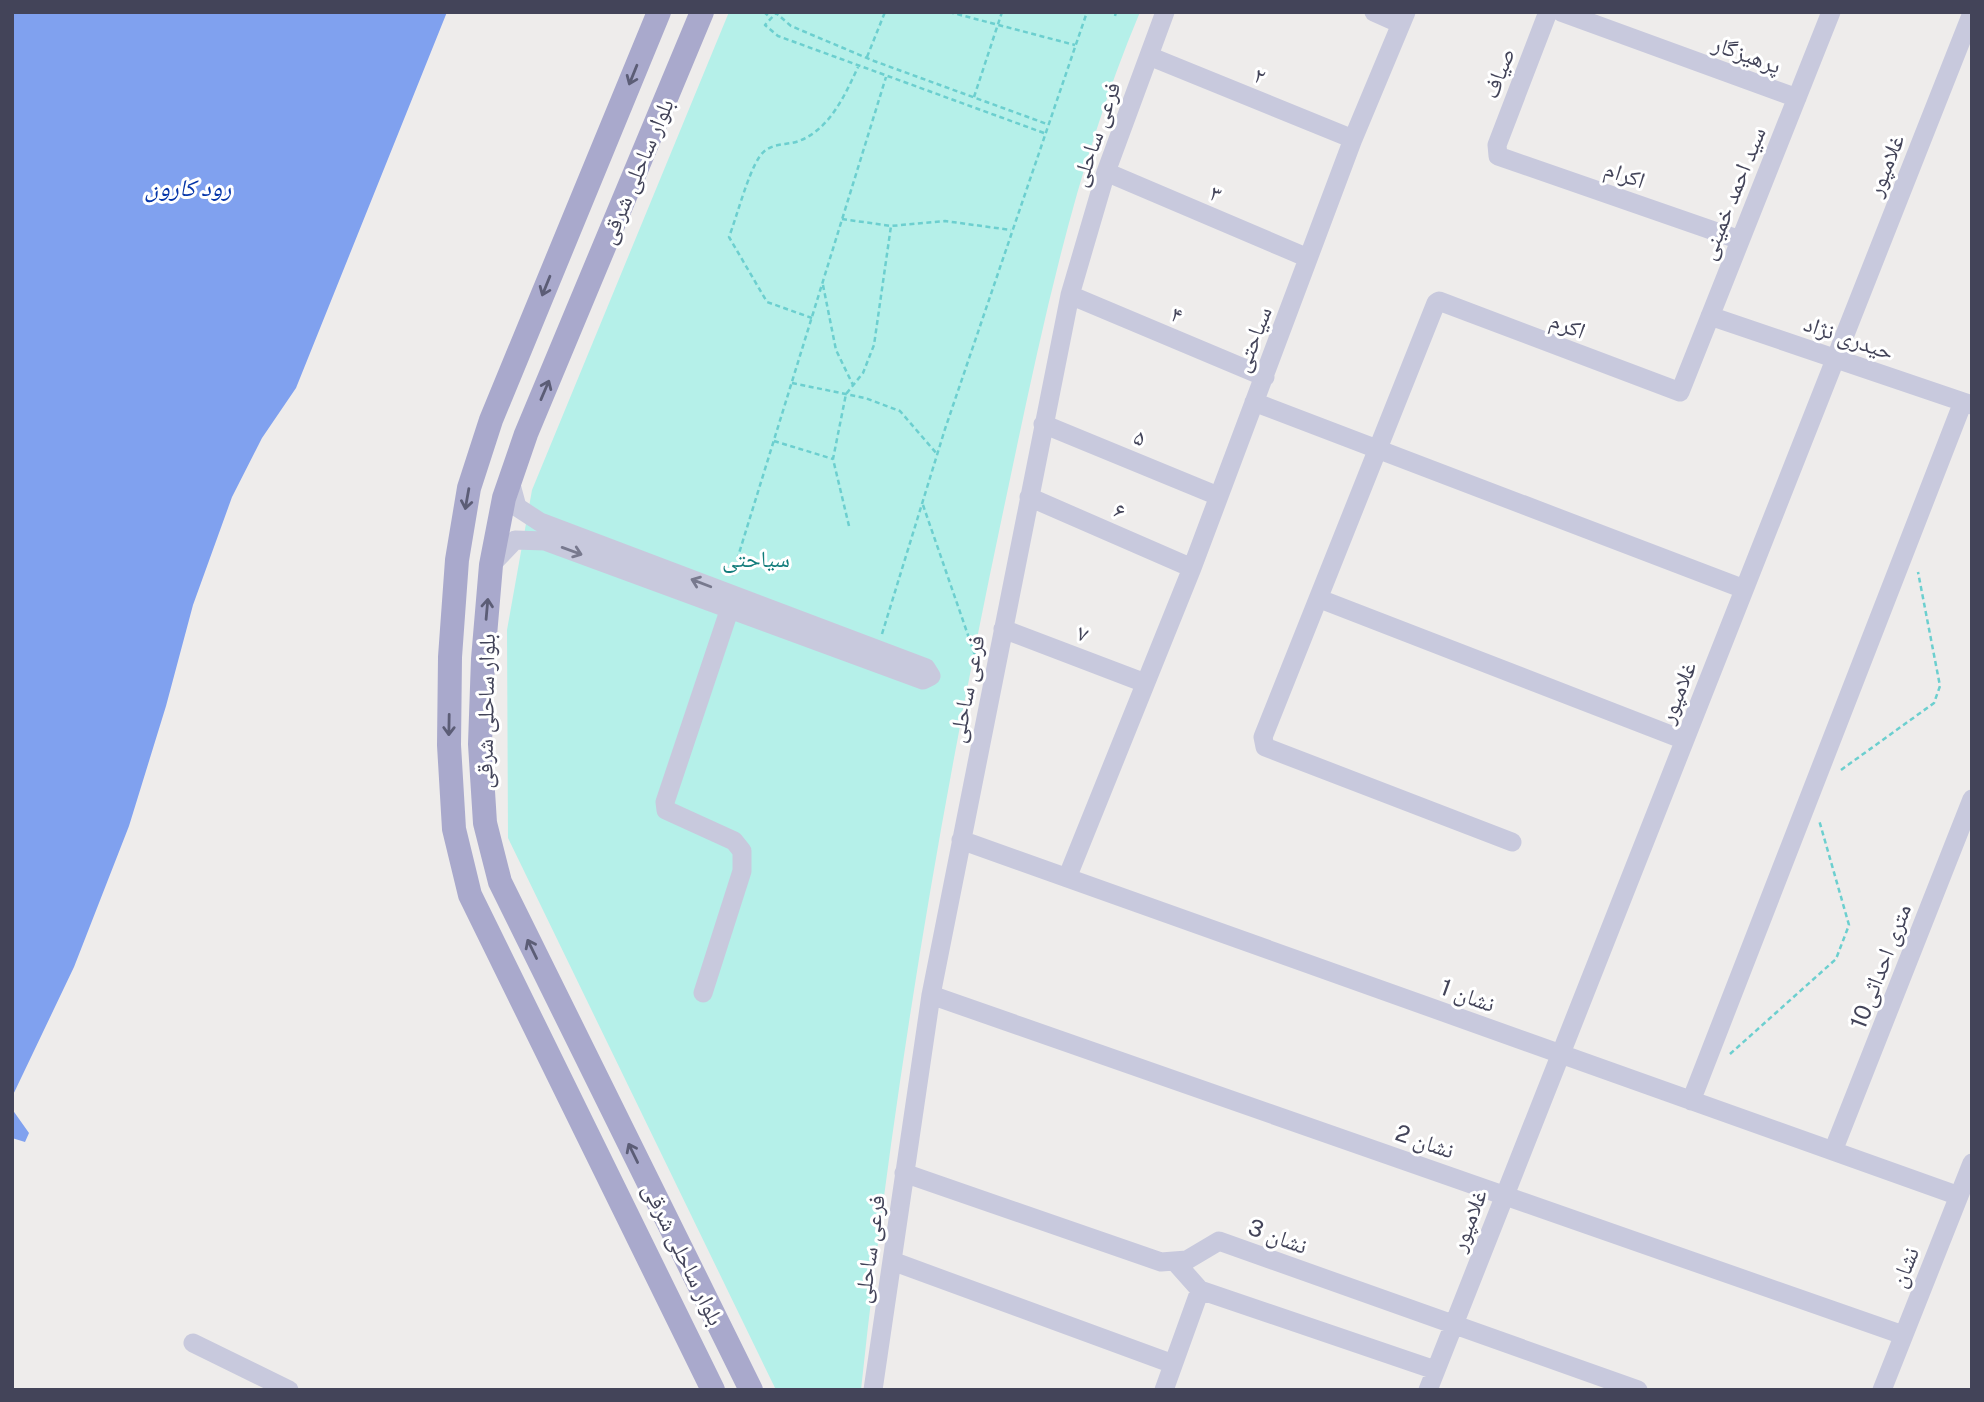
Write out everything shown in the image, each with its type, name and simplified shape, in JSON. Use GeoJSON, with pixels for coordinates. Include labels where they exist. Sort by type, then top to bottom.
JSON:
{"type":"FeatureCollection","features":[{"type":"Feature","properties":{"kind":"main road","name":"بلوار ساحلی شرقی"},"geometry":{"type":"LineString","coordinates":[[659,12],[491,420],[469,488],[457,560],[449,745],[454,829],[470,895],[713,1390]]}},
{"type":"Feature","properties":{"kind":"main road","name":"بلوار ساحلی شرقی"},"geometry":{"type":"LineString","coordinates":[[702,12],[510,481],[491,565],[483,659],[480,744],[485,823],[500,882],[751,1390]]}},
{"type":"Feature","properties":{"kind":"street","name":"فرعی ساحلی"},"geometry":{"type":"LineString","coordinates":[[873,1390],[931,995],[1070,295],[1106,173],[1165,12]]}},
{"type":"Feature","properties":{"kind":"street"},"geometry":{"type":"LineString","coordinates":[[1374,12],[1403,18]]}},
{"type":"Feature","properties":{"kind":"street","name":"صیاف"},"geometry":{"type":"LineString","coordinates":[[1496,152],[1548,12]]}},
{"type":"Feature","properties":{"kind":"street","name":"پرهیزگار"},"geometry":{"type":"LineString","coordinates":[[1561,12],[1797,98]]}},
{"type":"Feature","properties":{"kind":"street","name":"سید احمد خمینی"},"geometry":{"type":"LineString","coordinates":[[1680,392],[1831,12]]}},
{"type":"Feature","properties":{"kind":"street","name":"غلامپور"},"geometry":{"type":"LineString","coordinates":[[1427,1390],[1972,13]]}},
{"type":"Feature","properties":{"kind":"street","name":"سیاحتی"},"geometry":{"type":"LineString","coordinates":[[1068,878],[1192,568],[1353,139],[1403,18]]}},
{"type":"Feature","properties":{"kind":"street","name":"۲"},"geometry":{"type":"LineString","coordinates":[[1149,56],[1353,139]]}},
{"type":"Feature","properties":{"kind":"street","name":"اکرام"},"geometry":{"type":"LineString","coordinates":[[1496,152],[1498,156],[1740,240]]}},
{"type":"Feature","properties":{"kind":"street","name":"۳"},"geometry":{"type":"LineString","coordinates":[[1106,173],[1308,258]]}},
{"type":"Feature","properties":{"kind":"street","name":"۴"},"geometry":{"type":"LineString","coordinates":[[1070,295],[1265,377]]}},
{"type":"Feature","properties":{"kind":"street","name":"اکرم"},"geometry":{"type":"LineString","coordinates":[[1379,449],[1433,307],[1439,301],[1680,392]]}},
{"type":"Feature","properties":{"kind":"street","name":"حیدری نژاد"},"geometry":{"type":"LineString","coordinates":[[1710,316],[1967,403]]}},
{"type":"Feature","properties":{"kind":"street"},"geometry":{"type":"LineString","coordinates":[[1254,402],[1744,589]]}},
{"type":"Feature","properties":{"kind":"street"},"geometry":{"type":"LineString","coordinates":[[1691,1101],[1910,537],[1967,403]]}},
{"type":"Feature","properties":{"kind":"street","name":"۵"},"geometry":{"type":"LineString","coordinates":[[1043,424],[1218,496]]}},
{"type":"Feature","properties":{"kind":"street"},"geometry":{"type":"LineString","coordinates":[[1379,449],[1263,737],[1265,747],[1512,842]]}},
{"type":"Feature","properties":{"kind":"street"},"geometry":{"type":"LineString","coordinates":[[491,565],[515,540],[545,541],[730,599],[877,649],[926,667],[931,676],[923,680],[730,599],[535,519],[517,507],[510,481]]}},
{"type":"Feature","properties":{"kind":"street","name":"۶"},"geometry":{"type":"LineString","coordinates":[[1029,497],[1192,568]]}},
{"type":"Feature","properties":{"kind":"street"},"geometry":{"type":"LineString","coordinates":[[531,541],[535,519]]}},
{"type":"Feature","properties":{"kind":"street"},"geometry":{"type":"LineString","coordinates":[[704,993],[742,870],[742,850],[734,841],[666,810],[665,803],[730,599]]}},
{"type":"Feature","properties":{"kind":"street"},"geometry":{"type":"LineString","coordinates":[[1320,599],[1684,740]]}},
{"type":"Feature","properties":{"kind":"street","name":"۷"},"geometry":{"type":"LineString","coordinates":[[1003,629],[1145,683]]}},
{"type":"Feature","properties":{"kind":"street","name":"10متری احداثی"},"geometry":{"type":"LineString","coordinates":[[1833,1151],[1972,799]]}},
{"type":"Feature","properties":{"kind":"street","name":"نشان 1"},"geometry":{"type":"LineString","coordinates":[[961,840],[1959,1196]]}},
{"type":"Feature","properties":{"kind":"street","name":"نشان 2"},"geometry":{"type":"LineString","coordinates":[[931,995],[1903,1335]]}},
{"type":"Feature","properties":{"kind":"street","name":"نشان"},"geometry":{"type":"LineString","coordinates":[[1882,1390],[1972,1163]]}},
{"type":"Feature","properties":{"kind":"street"},"geometry":{"type":"LineString","coordinates":[[904,1173],[1161,1262],[1176,1263],[1200,1290],[1435,1370]]}},
{"type":"Feature","properties":{"kind":"street","name":"نشان 3"},"geometry":{"type":"LineString","coordinates":[[1176,1263],[1187,1260],[1219,1241],[1638,1390]]}},
{"type":"Feature","properties":{"kind":"street"},"geometry":{"type":"LineString","coordinates":[[892,1261],[1173,1364]]}},
{"type":"Feature","properties":{"kind":"street"},"geometry":{"type":"LineString","coordinates":[[1164,1390],[1200,1290]]}},
{"type":"Feature","properties":{"kind":"street"},"geometry":{"type":"LineString","coordinates":[[193,1343],[289,1390]]}},
{"type":"Feature","properties":{"kind":"path"},"geometry":{"type":"LineString","coordinates":[[764,12],[771,18]]}},
{"type":"Feature","properties":{"kind":"path"},"geometry":{"type":"LineString","coordinates":[[1044,133],[858,67],[778,36],[765,25],[776,12],[791,26],[867,58],[1047,124]]}},
{"type":"Feature","properties":{"kind":"path"},"geometry":{"type":"LineString","coordinates":[[867,58],[885,12]]}},
{"type":"Feature","properties":{"kind":"path"},"geometry":{"type":"LineString","coordinates":[[949,12],[1075,45]]}},
{"type":"Feature","properties":{"kind":"path"},"geometry":{"type":"LineString","coordinates":[[974,97],[1002,12]]}},
{"type":"Feature","properties":{"kind":"path"},"geometry":{"type":"LineString","coordinates":[[877,649],[937,454],[1087,12]]}},
{"type":"Feature","properties":{"kind":"path"},"geometry":{"type":"LineString","coordinates":[[812,318],[767,302],[729,237],[760,156],[773,146],[800,141],[821,126],[842,102],[858,67]]}},
{"type":"Feature","properties":{"kind":"path"},"geometry":{"type":"LineString","coordinates":[[730,599],[774,441],[886,76]]}},
{"type":"Feature","properties":{"kind":"path"},"geometry":{"type":"LineString","coordinates":[[842,219],[891,226],[945,221],[1011,230]]}},
{"type":"Feature","properties":{"kind":"path"},"geometry":{"type":"LineString","coordinates":[[849,526],[833,460],[846,394],[863,373],[874,345],[891,226]]}},
{"type":"Feature","properties":{"kind":"path"},"geometry":{"type":"LineString","coordinates":[[823,282],[836,350],[853,385]]}},
{"type":"Feature","properties":{"kind":"path"},"geometry":{"type":"LineString","coordinates":[[792,383],[846,394],[900,411],[937,454]]}},
{"type":"Feature","properties":{"kind":"path"},"geometry":{"type":"LineString","coordinates":[[774,441],[833,460]]}},
{"type":"Feature","properties":{"kind":"path"},"geometry":{"type":"LineString","coordinates":[[922,504],[989,697]]}},
{"type":"Feature","properties":{"kind":"path"},"geometry":{"type":"LineString","coordinates":[[1728,1055],[1836,959],[1849,925],[1811,792],[1934,703],[1940,685],[1910,537]]}},
{"type":"Feature","properties":{"kind":"green space","name":"سیاحتی"},"geometry":{"type":"Polygon","coordinates":[[[729,12],[1140,12],[1095,135],[1059,261],[1029,389],[980,625],[920,951],[873,1280],[861,1390],[776,1390],[508,838],[507,630],[532,490],[729,12]]]}},
{"type":"Feature","properties":{"kind":"water","name":"رود کارون"},"geometry":{"type":"Polygon","coordinates":[[[12,12],[447,12],[296,388],[262,438],[232,497],[193,605],[166,706],[129,826],[74,967],[12,1097],[12,12]]]}},
{"type":"Feature","properties":{"kind":"water"},"geometry":{"type":"Polygon","coordinates":[[[12,1109],[29,1133],[25,1142],[12,1138],[12,1109]]]}}]}
